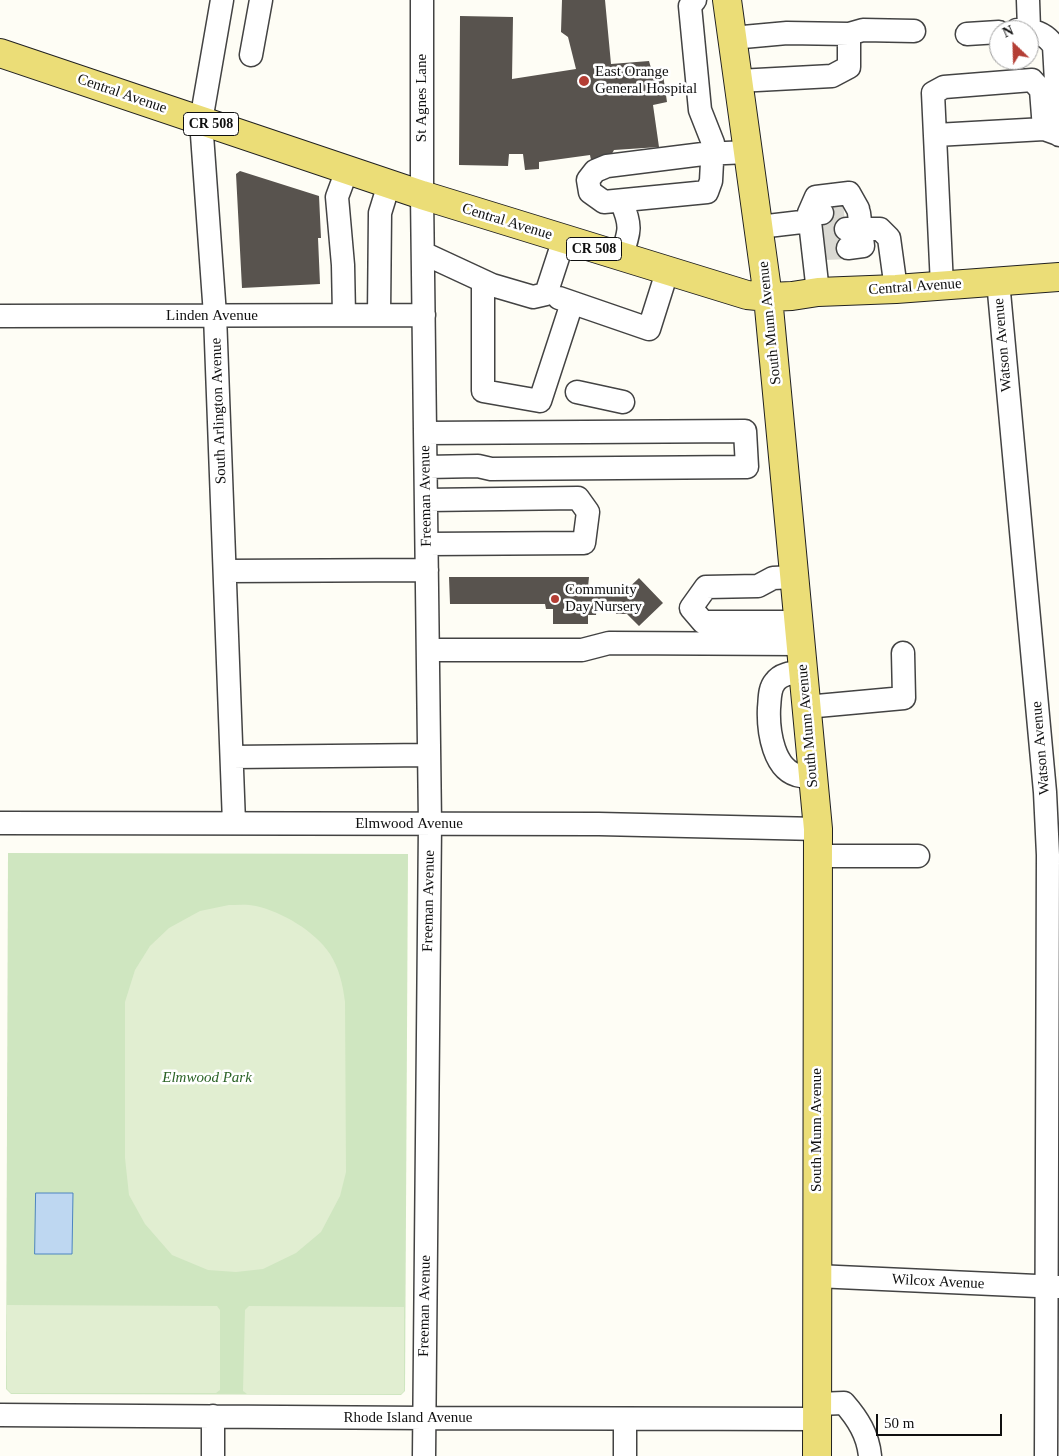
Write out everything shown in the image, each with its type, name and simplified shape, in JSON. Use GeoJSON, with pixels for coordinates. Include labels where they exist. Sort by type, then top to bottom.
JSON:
{"type":"FeatureCollection","features":[{"type":"Feature","properties":{"kind":"main road","name":"South Munn Avenue"},"geometry":{"type":"LineString","coordinates":[[727,0],[760,227],[768,297],[799,633],[792,674],[806,706],[818,829],[817,1456]]}},
{"type":"Feature","properties":{"kind":"main road","name":"Central Avenue"},"geometry":{"type":"LineString","coordinates":[[0,53],[422,195],[667,272],[747,295],[768,297],[792,296],[818,292],[896,289],[1059,277]]}},
{"type":"Feature","properties":{"kind":"street","name":"South Arlington Avenue"},"geometry":{"type":"LineString","coordinates":[[222,0],[201,121],[216,316],[234,823]]}},
{"type":"Feature","properties":{"kind":"street"},"geometry":{"type":"LineString","coordinates":[[251,55],[261,0]]}},
{"type":"Feature","properties":{"kind":"street","name":"St Agnes Lane"},"geometry":{"type":"LineString","coordinates":[[422,0],[422,195]]}},
{"type":"Feature","properties":{"kind":"street"},"geometry":{"type":"LineString","coordinates":[[694,0],[690,6],[700,110],[713,143],[712,154],[711,181],[707,192],[604,202],[590,192],[588,180],[595,170],[607,166],[712,154],[748,152]]}},
{"type":"Feature","properties":{"kind":"street"},"geometry":{"type":"LineString","coordinates":[[1025,20],[1028,0]]}},
{"type":"Feature","properties":{"kind":"street"},"geometry":{"type":"LineString","coordinates":[[732,38],[787,33],[849,34],[864,30],[914,31]]}},
{"type":"Feature","properties":{"kind":"street"},"geometry":{"type":"LineString","coordinates":[[967,34],[989,33]]}},
{"type":"Feature","properties":{"kind":"street"},"geometry":{"type":"LineString","coordinates":[[738,82],[832,76],[849,67],[849,34]]}},
{"type":"Feature","properties":{"kind":"street"},"geometry":{"type":"LineString","coordinates":[[1039,34],[1048,37],[1054,46],[1054,133]]}},
{"type":"Feature","properties":{"kind":"street"},"geometry":{"type":"LineString","coordinates":[[942,286],[933,92],[944,87],[1032,80],[1041,90],[1054,133]]}},
{"type":"Feature","properties":{"kind":"street"},"geometry":{"type":"LineString","coordinates":[[936,135],[1054,133]]}},
{"type":"Feature","properties":{"kind":"street"},"geometry":{"type":"LineString","coordinates":[[344,315],[343,265],[337,197],[347,170]]}},
{"type":"Feature","properties":{"kind":"street"},"geometry":{"type":"LineString","coordinates":[[379,315],[380,213],[389,184]]}},
{"type":"Feature","properties":{"kind":"street"},"geometry":{"type":"LineString","coordinates":[[818,292],[816,197],[849,193],[852,225],[880,229],[889,238],[896,289]]}},
{"type":"Feature","properties":{"kind":"street","name":"Freeman Avenue"},"geometry":{"type":"LineString","coordinates":[[422,195],[430,824],[424,1456]]}},
{"type":"Feature","properties":{"kind":"street"},"geometry":{"type":"LineString","coordinates":[[621,201],[628,218],[629,233],[621,257]]}},
{"type":"Feature","properties":{"kind":"street"},"geometry":{"type":"LineString","coordinates":[[760,227],[816,230]]}},
{"type":"Feature","properties":{"kind":"street"},"geometry":{"type":"LineString","coordinates":[[546,294],[564,239]]}},
{"type":"Feature","properties":{"kind":"street"},"geometry":{"type":"LineString","coordinates":[[423,253],[483,286],[533,297],[546,294],[570,308],[649,329],[667,272]]}},
{"type":"Feature","properties":{"kind":"street","name":"Watson Avenue"},"geometry":{"type":"LineString","coordinates":[[998,281],[1045,792],[1048,855],[1053,1287],[1046,1456]]}},
{"type":"Feature","properties":{"kind":"street"},"geometry":{"type":"LineString","coordinates":[[483,286],[483,391],[540,400],[570,308]]}},
{"type":"Feature","properties":{"kind":"street","name":"Linden Avenue"},"geometry":{"type":"LineString","coordinates":[[0,316],[424,315]]}},
{"type":"Feature","properties":{"kind":"street"},"geometry":{"type":"LineString","coordinates":[[577,392],[623,402]]}},
{"type":"Feature","properties":{"kind":"street"},"geometry":{"type":"LineString","coordinates":[[425,433],[745,431],[747,467],[491,469],[478,466],[426,467]]}},
{"type":"Feature","properties":{"kind":"street"},"geometry":{"type":"LineString","coordinates":[[477,433],[478,466]]}},
{"type":"Feature","properties":{"kind":"street"},"geometry":{"type":"LineString","coordinates":[[426,500],[578,498],[588,512],[584,543],[427,544]]}},
{"type":"Feature","properties":{"kind":"street"},"geometry":{"type":"LineString","coordinates":[[226,571],[427,570]]}},
{"type":"Feature","properties":{"kind":"street"},"geometry":{"type":"LineString","coordinates":[[794,578],[773,578],[758,586],[706,587],[691,608],[702,622],[799,633]]}},
{"type":"Feature","properties":{"kind":"street"},"geometry":{"type":"LineString","coordinates":[[428,650],[582,650],[609,643],[799,633]]}},
{"type":"Feature","properties":{"kind":"street"},"geometry":{"type":"LineString","coordinates":[[806,706],[904,698],[903,654]]}},
{"type":"Feature","properties":{"kind":"street"},"geometry":{"type":"LineString","coordinates":[[792,674],[775,681],[770,691],[768,725],[772,743],[779,759],[788,770],[800,776],[813,775]]}},
{"type":"Feature","properties":{"kind":"street"},"geometry":{"type":"LineString","coordinates":[[232,757],[429,755]]}},
{"type":"Feature","properties":{"kind":"street","name":"Elmwood Avenue"},"geometry":{"type":"LineString","coordinates":[[0,823],[598,824],[818,829]]}},
{"type":"Feature","properties":{"kind":"street"},"geometry":{"type":"LineString","coordinates":[[818,856],[918,856]]}},
{"type":"Feature","properties":{"kind":"street","name":"Wilcox Avenue"},"geometry":{"type":"LineString","coordinates":[[816,1276],[1053,1287]]}},
{"type":"Feature","properties":{"kind":"street","name":"Rhode Island Avenue"},"geometry":{"type":"LineString","coordinates":[[0,1415],[625,1419],[817,1411],[844,1403],[855,1415],[864,1432],[869,1443],[870,1456]]}},
{"type":"Feature","properties":{"kind":"street"},"geometry":{"type":"LineString","coordinates":[[213,1416],[213,1456]]}},
{"type":"Feature","properties":{"kind":"street"},"geometry":{"type":"LineString","coordinates":[[625,1419],[625,1456]]}},
{"type":"Feature","properties":{"kind":"green space","name":"Elmwood Park"},"geometry":{"type":"Polygon","coordinates":[[[8,853],[408,854],[405,1391],[401,1395],[11,1394],[6,1389],[8,853]]]}},
{"type":"Feature","properties":{"kind":"green space"},"geometry":{"type":"Polygon","coordinates":[[[229,905],[249,905],[266,909],[287,918],[307,930],[324,946],[336,965],[342,983],[345,1002],[346,1172],[340,1196],[321,1232],[296,1253],[263,1269],[236,1272],[208,1270],[172,1255],[145,1224],[129,1195],[125,1158],[125,1002],[135,970],[150,946],[169,928],[200,911],[229,905]]]}},
{"type":"Feature","properties":{"kind":"green space"},"geometry":{"type":"Polygon","coordinates":[[[7,1305],[217,1306],[220,1310],[220,1390],[216,1393],[11,1393],[7,1389],[7,1305]]]}},
{"type":"Feature","properties":{"kind":"green space"},"geometry":{"type":"Polygon","coordinates":[[[249,1306],[404,1307],[404,1391],[401,1394],[247,1394],[243,1391],[245,1310],[249,1306]]]}},
{"type":"Feature","properties":{"kind":"water"},"geometry":{"type":"Polygon","coordinates":[[[36,1193],[73,1193],[72,1254],[35,1254],[36,1193]]]}},
{"type":"Feature","properties":{"kind":"building"},"geometry":{"type":"Polygon","coordinates":[[[562,0],[605,0],[611,64],[649,61],[651,68],[662,68],[667,102],[653,105],[659,147],[614,150],[609,159],[591,160],[590,155],[539,162],[539,169],[525,170],[523,154],[509,154],[508,166],[459,165],[460,16],[513,17],[512,79],[576,69],[568,37],[561,32],[562,0]]]}},
{"type":"Feature","properties":{"kind":"building"},"geometry":{"type":"Polygon","coordinates":[[[240,171],[319,196],[321,238],[318,238],[320,284],[242,288],[236,174],[240,171]]]}},
{"type":"Feature","properties":{"kind":"building","name":"Community Day Nursery"},"geometry":{"type":"Polygon","coordinates":[[[449,577],[589,577],[588,587],[596,587],[596,596],[621,595],[639,578],[663,603],[639,626],[627,614],[616,614],[615,603],[599,603],[596,615],[588,615],[588,624],[553,624],[553,609],[546,609],[545,604],[450,604],[449,577]]]}},
{"type":"Feature","properties":{"kind":"tunnel"},"geometry":{"type":"LineString","coordinates":[[822,213],[845,211]]}},
{"type":"Feature","properties":{"kind":"tunnel"},"geometry":{"type":"LineString","coordinates":[[823,231],[846,229]]}},
{"type":"Feature","properties":{"kind":"tunnel"},"geometry":{"type":"LineString","coordinates":[[825,249],[848,248]]}},
{"type":"Feature","properties":{"kind":"place","name":"East Orange General Hospital"},"geometry":{"type":"Point","coordinates":[584,81]}},
{"type":"Feature","properties":{"kind":"place","name":"Community Day Nursery"},"geometry":{"type":"Point","coordinates":[555,599]}}]}
